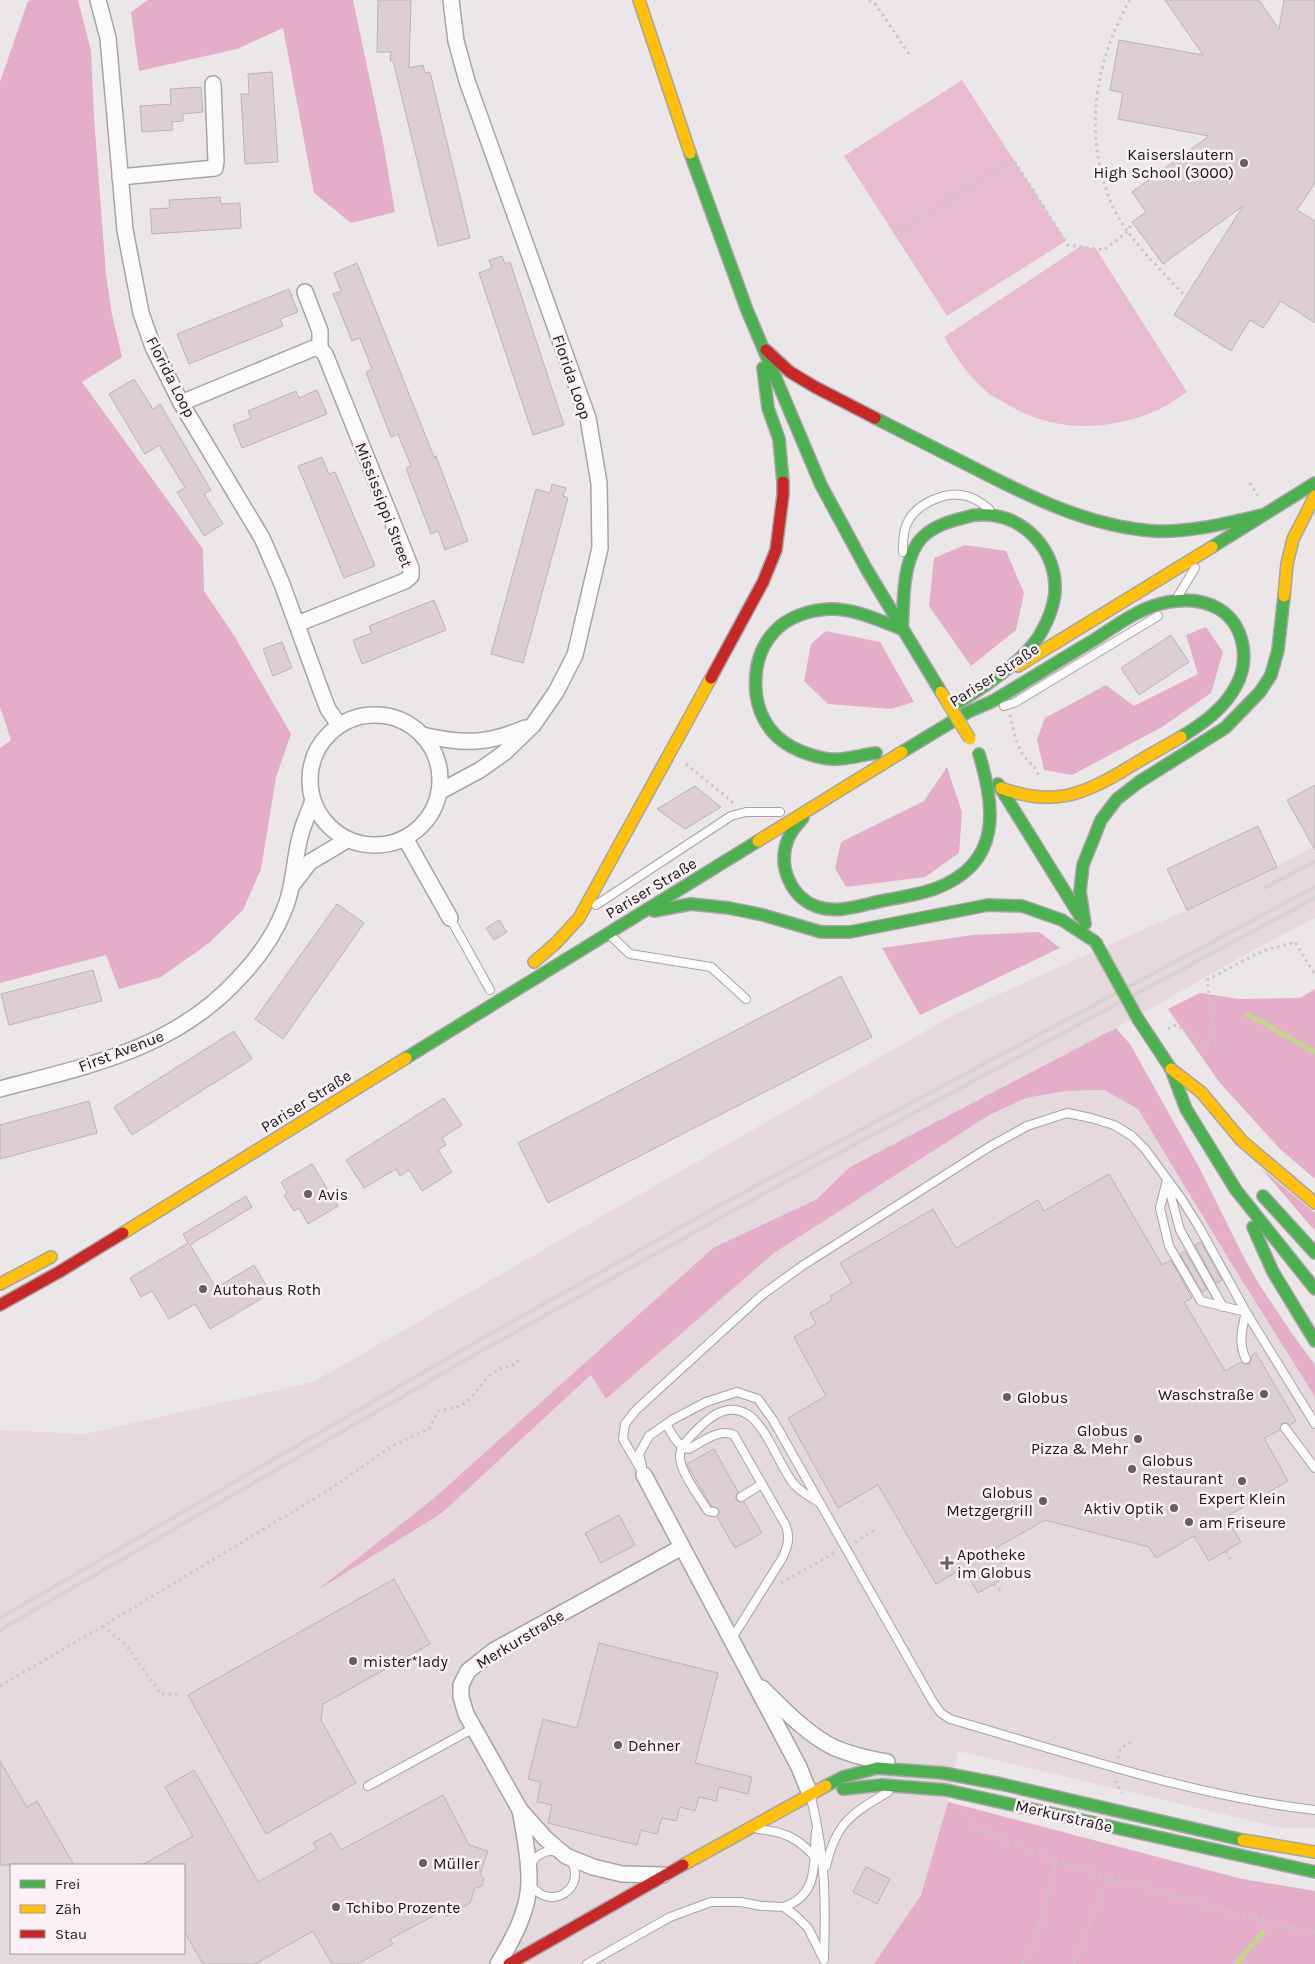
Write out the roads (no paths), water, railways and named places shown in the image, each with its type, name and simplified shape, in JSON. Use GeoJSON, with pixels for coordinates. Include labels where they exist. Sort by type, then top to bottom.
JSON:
{"type":"FeatureCollection","features":[{"type":"Feature","properties":{"kind":"main road"},"geometry":{"type":"LineString","coordinates":[[639,0],[680,126],[728,260],[761,345],[826,494],[877,589],[1085,924],[1138,1019],[1204,1116]]}},
{"type":"Feature","properties":{"kind":"main road"},"geometry":{"type":"LineString","coordinates":[[761,345],[790,372],[815,387],[1000,482],[1050,506],[1079,516],[1102,523],[1155,531],[1213,525],[1262,515]]}},
{"type":"Feature","properties":{"kind":"main road"},"geometry":{"type":"LineString","coordinates":[[576,936],[531,964],[579,918],[763,582],[776,550],[783,495],[782,464],[779,439],[768,408],[761,345]]}},
{"type":"Feature","properties":{"kind":"main road","name":"Pariser Straße"},"geometry":{"type":"LineString","coordinates":[[941,713],[1315,483]]}},
{"type":"Feature","properties":{"kind":"main road"},"geometry":{"type":"LineString","coordinates":[[1085,924],[1080,891],[1083,865],[1101,820],[1117,799],[1139,782],[1225,728],[1251,703],[1271,675],[1278,650],[1287,564],[1293,539],[1315,495]]}},
{"type":"Feature","properties":{"kind":"main road","name":"Pariser Straße"},"geometry":{"type":"LineString","coordinates":[[0,1305],[92,1251],[812,809],[968,712],[1001,687],[1315,495]]}},
{"type":"Feature","properties":{"kind":"main road"},"geometry":{"type":"LineString","coordinates":[[902,629],[906,574],[917,544],[927,533],[941,524],[959,517],[996,514],[1022,524],[1035,535],[1045,548],[1053,567],[1056,584],[1051,610],[1039,636],[1007,666],[965,699]]}},
{"type":"Feature","properties":{"kind":"main road"},"geometry":{"type":"LineString","coordinates":[[968,712],[993,701],[1134,615],[1152,606],[1175,600],[1194,600],[1210,604],[1224,611],[1233,620],[1240,632],[1244,648],[1244,664],[1236,688],[1214,713],[1194,728],[1090,790],[1050,799],[1016,794],[1001,788]]}},
{"type":"Feature","properties":{"kind":"main road"},"geometry":{"type":"LineString","coordinates":[[852,767],[880,750],[830,759],[820,758],[799,751],[782,741],[767,726],[759,710],[755,692],[757,661],[762,648],[784,623],[813,610],[851,611],[902,629]]}},
{"type":"Feature","properties":{"kind":"main road"},"geometry":{"type":"LineString","coordinates":[[812,809],[798,822],[790,833],[784,850],[783,863],[786,878],[800,897],[812,905],[846,909],[921,893],[945,885],[966,872],[979,857],[991,828],[990,795],[979,754]]}},
{"type":"Feature","properties":{"kind":"main road"},"geometry":{"type":"LineString","coordinates":[[764,822],[784,810]]}},
{"type":"Feature","properties":{"kind":"main road"},"geometry":{"type":"LineString","coordinates":[[630,919],[691,904],[729,908],[763,915],[821,932],[850,932],[988,905],[1022,906],[1062,920],[1095,941]]}},
{"type":"Feature","properties":{"kind":"main road"},"geometry":{"type":"LineString","coordinates":[[1172,1069],[1186,1109],[1236,1190],[1315,1289]]}},
{"type":"Feature","properties":{"kind":"main road"},"geometry":{"type":"LineString","coordinates":[[1172,1069],[1201,1092],[1242,1141],[1315,1203]]}},
{"type":"Feature","properties":{"kind":"main road"},"geometry":{"type":"LineString","coordinates":[[1254,1186],[1315,1253]]}},
{"type":"Feature","properties":{"kind":"main road"},"geometry":{"type":"LineString","coordinates":[[1236,1190],[1273,1272],[1315,1341]]}},
{"type":"Feature","properties":{"kind":"main road"},"geometry":{"type":"LineString","coordinates":[[0,1284],[59,1252]]}},
{"type":"Feature","properties":{"kind":"main road","name":"Merkurstraße"},"geometry":{"type":"LineString","coordinates":[[509,1964],[810,1794],[843,1777],[877,1768],[943,1773],[1000,1784],[1243,1840],[1314,1852]]}},
{"type":"Feature","properties":{"kind":"main road","name":"Merkurstraße"},"geometry":{"type":"LineString","coordinates":[[810,1794],[862,1786],[899,1785],[956,1792],[1315,1872]]}},
{"type":"Feature","properties":{"kind":"street","name":"Florida Loop"},"geometry":{"type":"LineString","coordinates":[[98,0],[108,38],[125,230],[141,313],[153,348],[181,403],[262,538],[297,624],[320,691],[328,709],[339,725]]}},
{"type":"Feature","properties":{"kind":"street","name":"Florida Loop"},"geometry":{"type":"LineString","coordinates":[[439,792],[480,770],[504,753],[533,725],[556,692],[575,654],[600,548],[599,483],[588,418],[467,81],[456,41],[451,0]]}},
{"type":"Feature","properties":{"kind":"street"},"geometry":{"type":"LineString","coordinates":[[120,177],[215,168],[213,84]]}},
{"type":"Feature","properties":{"kind":"street","name":"Mississippi Street"},"geometry":{"type":"LineString","coordinates":[[297,624],[405,581],[410,576],[411,568],[325,354],[320,349],[320,331],[305,292]]}},
{"type":"Feature","properties":{"kind":"street"},"geometry":{"type":"LineString","coordinates":[[181,403],[314,348],[320,349]]}},
{"type":"Feature","properties":{"kind":"street"},"geometry":{"type":"LineString","coordinates":[[368,715],[383,715],[397,718],[411,725],[422,735],[434,752],[440,771],[439,792],[435,806],[428,819],[417,830],[391,844],[376,846],[347,840],[326,824],[318,814],[309,784],[310,767],[316,750],[326,736],[339,725],[353,718],[368,715]]}},
{"type":"Feature","properties":{"kind":"street"},"geometry":{"type":"LineString","coordinates":[[422,735],[453,742],[474,742],[509,735],[533,725]]}},
{"type":"Feature","properties":{"kind":"street","name":"First Avenue"},"geometry":{"type":"LineString","coordinates":[[0,1090],[99,1062],[146,1045],[189,1022],[226,993],[252,965],[274,934],[286,906],[300,835],[313,801]]}},
{"type":"Feature","properties":{"kind":"street"},"geometry":{"type":"LineString","coordinates":[[405,838],[450,918]]}},
{"type":"Feature","properties":{"kind":"street","name":"First Avenue"},"geometry":{"type":"LineString","coordinates":[[290,887],[310,862],[347,840]]}},
{"type":"Feature","properties":{"kind":"street","name":"Merkurstraße"},"geometry":{"type":"LineString","coordinates":[[644,1475],[799,1767],[810,1794]]}},
{"type":"Feature","properties":{"kind":"street","name":"Merkurstraße"},"geometry":{"type":"LineString","coordinates":[[665,1876],[616,1873],[593,1867],[566,1856],[545,1838],[520,1810],[466,1714],[461,1697],[461,1685],[468,1671],[480,1660],[682,1547]]}},
{"type":"Feature","properties":{"kind":"street","name":"Merkurstraße"},"geometry":{"type":"LineString","coordinates":[[752,1679],[802,1725],[833,1747],[853,1755],[943,1773]]}},
{"type":"Feature","properties":{"kind":"street","name":"Merkurstraße"},"geometry":{"type":"LineString","coordinates":[[498,1964],[521,1921],[527,1902],[529,1878],[520,1810]]}},
{"type":"Feature","properties":{"kind":"lane"},"geometry":{"type":"LineString","coordinates":[[906,574],[903,536],[909,518],[919,508],[939,498],[962,494],[980,501],[996,514]]}},
{"type":"Feature","properties":{"kind":"lane"},"geometry":{"type":"LineString","coordinates":[[1175,600],[1195,568]]}},
{"type":"Feature","properties":{"kind":"lane"},"geometry":{"type":"LineString","coordinates":[[579,918],[614,892],[731,816],[746,812],[784,810]]}},
{"type":"Feature","properties":{"kind":"lane"},"geometry":{"type":"LineString","coordinates":[[450,918],[490,990]]}},
{"type":"Feature","properties":{"kind":"lane"},"geometry":{"type":"LineString","coordinates":[[608,933],[630,954],[711,967],[746,999]]}},
{"type":"Feature","properties":{"kind":"lane"},"geometry":{"type":"LineString","coordinates":[[644,1475],[624,1439],[625,1424],[636,1410],[762,1295],[810,1261],[997,1142],[1027,1126],[1067,1113],[1091,1118],[1114,1126],[1132,1136],[1145,1149],[1181,1198],[1199,1227],[1246,1312],[1315,1424]]}},
{"type":"Feature","properties":{"kind":"lane"},"geometry":{"type":"LineString","coordinates":[[1166,1180],[1180,1230],[1223,1307]]}},
{"type":"Feature","properties":{"kind":"lane"},"geometry":{"type":"LineString","coordinates":[[1166,1180],[1160,1208],[1169,1246],[1201,1301],[1246,1312]]}},
{"type":"Feature","properties":{"kind":"lane"},"geometry":{"type":"LineString","coordinates":[[1246,1312],[1240,1335],[1246,1359]]}},
{"type":"Feature","properties":{"kind":"lane"},"geometry":{"type":"LineString","coordinates":[[644,1475],[639,1454],[648,1436],[706,1402],[737,1392],[758,1399],[941,1713],[950,1719],[1125,1770],[1267,1804],[1315,1810]]}},
{"type":"Feature","properties":{"kind":"lane"},"geometry":{"type":"LineString","coordinates":[[714,1512],[708,1511],[681,1465],[680,1456],[682,1447],[707,1419],[720,1412],[734,1410],[746,1413],[756,1420],[794,1485],[820,1503]]}},
{"type":"Feature","properties":{"kind":"lane"},"geometry":{"type":"LineString","coordinates":[[666,1424],[682,1447],[689,1449],[719,1433],[727,1432],[734,1435],[789,1534],[788,1544],[783,1557],[731,1640]]}},
{"type":"Feature","properties":{"kind":"lane"},"geometry":{"type":"LineString","coordinates":[[1284,1428],[1315,1468]]}},
{"type":"Feature","properties":{"kind":"lane"},"geometry":{"type":"LineString","coordinates":[[741,1497],[762,1484]]}},
{"type":"Feature","properties":{"kind":"lane"},"geometry":{"type":"LineString","coordinates":[[368,1786],[474,1728]]}},
{"type":"Feature","properties":{"kind":"lane"},"geometry":{"type":"LineString","coordinates":[[825,1870],[830,1847],[844,1823],[865,1806],[899,1785]]}},
{"type":"Feature","properties":{"kind":"lane"},"geometry":{"type":"LineString","coordinates":[[810,1794],[817,1821],[825,1870],[824,1962]]}},
{"type":"Feature","properties":{"kind":"lane"},"geometry":{"type":"LineString","coordinates":[[587,1964],[670,1917],[711,1902],[741,1902],[761,1906],[784,1907],[799,1899],[811,1885],[817,1821]]}},
{"type":"Feature","properties":{"kind":"lane"},"geometry":{"type":"LineString","coordinates":[[749,1827],[776,1831],[790,1836],[815,1857]]}},
{"type":"Feature","properties":{"kind":"lane"},"geometry":{"type":"LineString","coordinates":[[553,1851],[566,1856],[575,1872],[574,1879],[566,1892],[553,1896],[541,1894],[529,1878],[531,1864],[542,1853],[553,1851]]}},
{"type":"Feature","properties":{"kind":"lane"},"geometry":{"type":"LineString","coordinates":[[784,1907],[808,1928],[824,1962]]}},
{"type":"Feature","properties":{"kind":"waterway"},"geometry":{"type":"LineString","coordinates":[[1247,1014],[1315,1052]]}},
{"type":"Feature","properties":{"kind":"waterway"},"geometry":{"type":"LineString","coordinates":[[1236,1964],[1263,1932]]}},
{"type":"Feature","properties":{"kind":"railway"},"geometry":{"type":"LineString","coordinates":[[1264,888],[1315,862]]}},
{"type":"Feature","properties":{"kind":"railway"},"geometry":{"type":"LineString","coordinates":[[0,1618],[467,1347],[720,1205],[1315,887]]}},
{"type":"Feature","properties":{"kind":"railway"},"geometry":{"type":"LineString","coordinates":[[0,1630],[476,1354],[783,1183],[1315,898]]}},
{"type":"Feature","properties":{"kind":"place","name":"Kaiserslautern High School (3000)"},"geometry":{"type":"Point","coordinates":[1244,163]}},
{"type":"Feature","properties":{"kind":"place","name":"Avis"},"geometry":{"type":"Point","coordinates":[308,1194]}},
{"type":"Feature","properties":{"kind":"place","name":"Autohaus Roth"},"geometry":{"type":"Point","coordinates":[203,1289]}},
{"type":"Feature","properties":{"kind":"place","name":"Waschstraße"},"geometry":{"type":"Point","coordinates":[1264,1394]}},
{"type":"Feature","properties":{"kind":"place","name":"Globus"},"geometry":{"type":"Point","coordinates":[1007,1397]}},
{"type":"Feature","properties":{"kind":"place","name":"Globus Pizza & Mehr"},"geometry":{"type":"Point","coordinates":[1138,1439]}},
{"type":"Feature","properties":{"kind":"place","name":"Globus Restaurant"},"geometry":{"type":"Point","coordinates":[1132,1469]}},
{"type":"Feature","properties":{"kind":"place","name":"Expert Klein"},"geometry":{"type":"Point","coordinates":[1242,1481]}},
{"type":"Feature","properties":{"kind":"place","name":"Globus Metzgergrill"},"geometry":{"type":"Point","coordinates":[1043,1501]}},
{"type":"Feature","properties":{"kind":"place","name":"Aktiv Optik"},"geometry":{"type":"Point","coordinates":[1174,1508]}},
{"type":"Feature","properties":{"kind":"place","name":"am Friseure"},"geometry":{"type":"Point","coordinates":[1189,1522]}},
{"type":"Feature","properties":{"kind":"place","name":"Apotheke im Globus"},"geometry":{"type":"Point","coordinates":[947,1563]}},
{"type":"Feature","properties":{"kind":"place","name":"mister*lady"},"geometry":{"type":"Point","coordinates":[353,1661]}},
{"type":"Feature","properties":{"kind":"place","name":"Dehner"},"geometry":{"type":"Point","coordinates":[618,1745]}},
{"type":"Feature","properties":{"kind":"place","name":"Müller"},"geometry":{"type":"Point","coordinates":[423,1863]}},
{"type":"Feature","properties":{"kind":"place","name":"Tchibo Prozente"},"geometry":{"type":"Point","coordinates":[336,1907]}}]}
